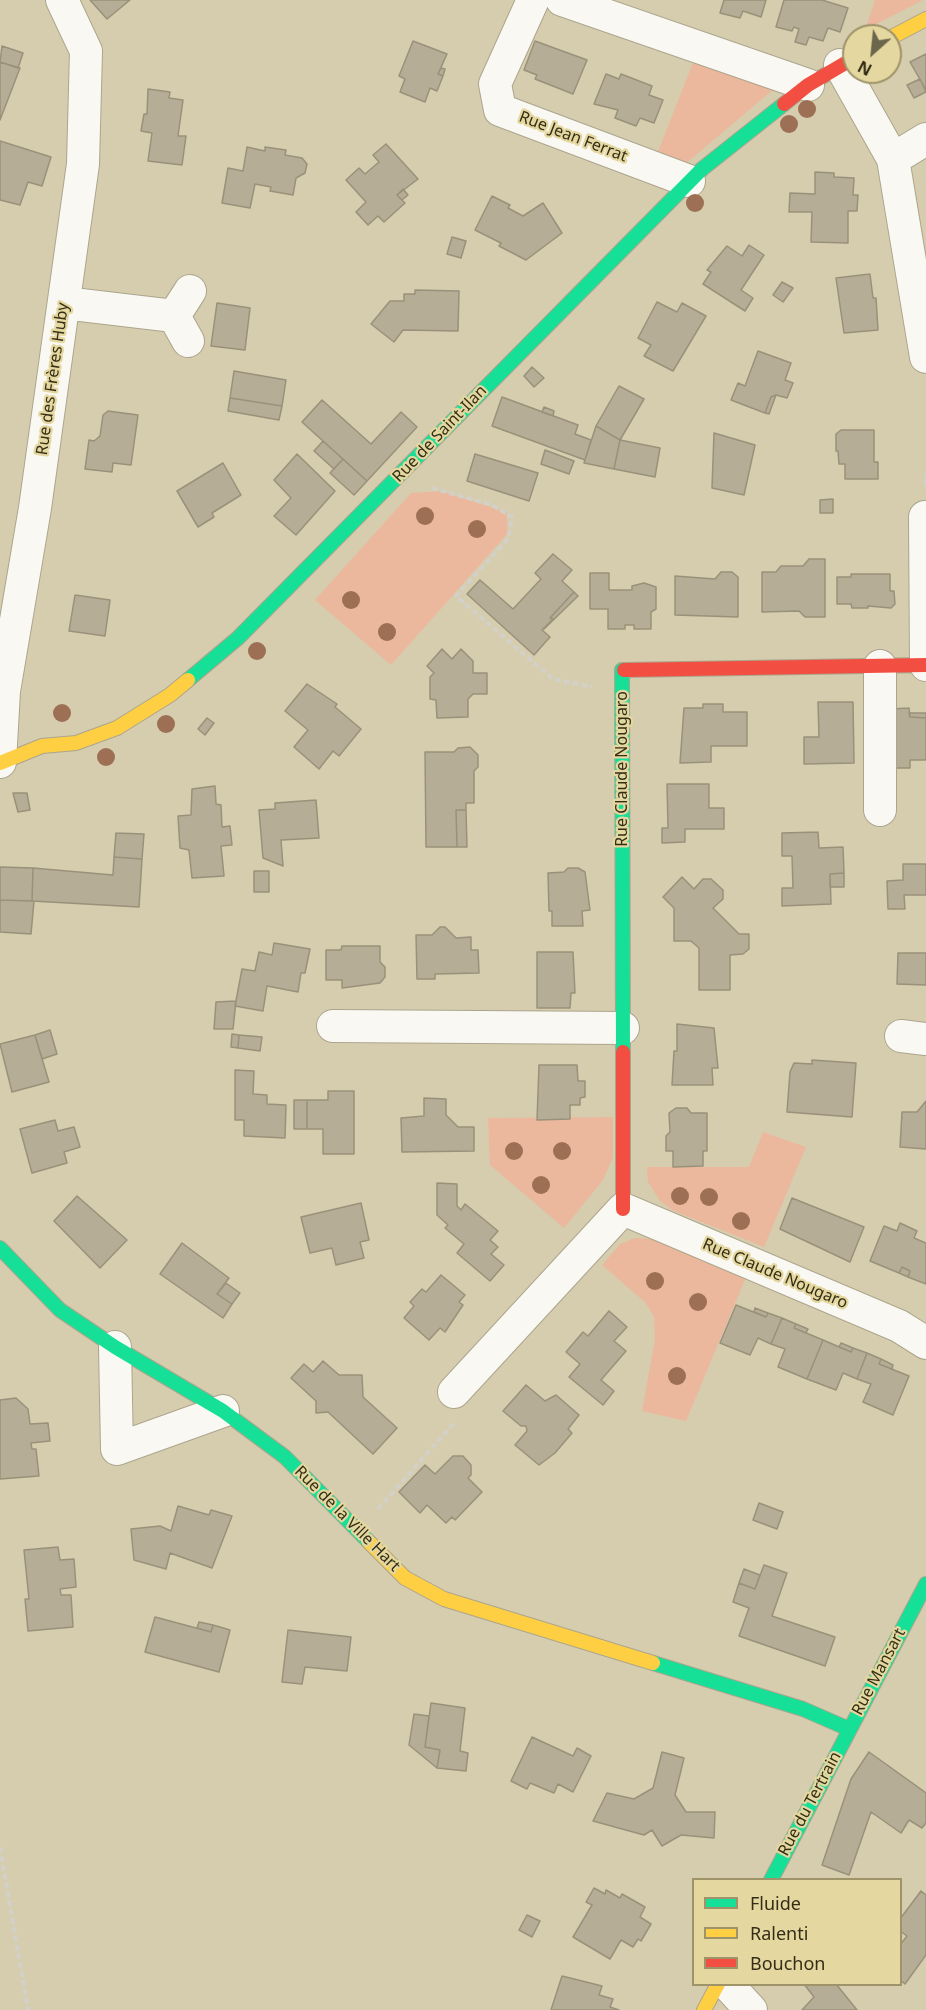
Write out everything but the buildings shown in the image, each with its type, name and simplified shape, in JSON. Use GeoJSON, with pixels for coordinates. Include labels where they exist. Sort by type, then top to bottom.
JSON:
{"type":"FeatureCollection","features":[{"type":"Feature","properties":{"kind":"street","name":"Rue des Frères Huby"},"geometry":{"type":"LineString","coordinates":[[0,763],[4,691],[35,508],[83,164],[86,51],[62,0]]}},
{"type":"Feature","properties":{"kind":"street","name":"Rue Jean Ferrat"},"geometry":{"type":"LineString","coordinates":[[533,0],[495,84],[501,110],[689,181]]}},
{"type":"Feature","properties":{"kind":"street"},"geometry":{"type":"LineString","coordinates":[[562,0],[808,86]]}},
{"type":"Feature","properties":{"kind":"street"},"geometry":{"type":"LineString","coordinates":[[902,32],[926,19]]}},
{"type":"Feature","properties":{"kind":"street","name":"Rue de Saint-Ilan"},"geometry":{"type":"LineString","coordinates":[[0,763],[42,746],[76,743],[117,728],[170,695],[238,638],[689,181],[808,86],[842,65]]}},
{"type":"Feature","properties":{"kind":"street"},"geometry":{"type":"LineString","coordinates":[[857,84],[893,159],[926,357]]}},
{"type":"Feature","properties":{"kind":"street"},"geometry":{"type":"LineString","coordinates":[[893,159],[926,139]]}},
{"type":"Feature","properties":{"kind":"street"},"geometry":{"type":"LineString","coordinates":[[64,303],[184,316]]}},
{"type":"Feature","properties":{"kind":"street"},"geometry":{"type":"LineString","coordinates":[[925,517],[926,665]]}},
{"type":"Feature","properties":{"kind":"street","name":"Rue Claude Nougaro"},"geometry":{"type":"LineString","coordinates":[[926,665],[622,670],[623,1209],[899,1326],[926,1343]]}},
{"type":"Feature","properties":{"kind":"street"},"geometry":{"type":"LineString","coordinates":[[880,666],[880,810]]}},
{"type":"Feature","properties":{"kind":"street"},"geometry":{"type":"LineString","coordinates":[[333,1026],[623,1028]]}},
{"type":"Feature","properties":{"kind":"street"},"geometry":{"type":"LineString","coordinates":[[454,1392],[623,1209]]}},
{"type":"Feature","properties":{"kind":"street","name":"Rue de la Ville Hart"},"geometry":{"type":"LineString","coordinates":[[0,1248],[60,1310],[115,1347],[223,1411],[285,1456],[405,1578],[444,1599],[803,1709],[849,1729]]}},
{"type":"Feature","properties":{"kind":"street"},"geometry":{"type":"LineString","coordinates":[[115,1347],[117,1449],[223,1411]]}},
{"type":"Feature","properties":{"kind":"street","name":"Rue Mansart"},"geometry":{"type":"LineString","coordinates":[[849,1729],[926,1584]]}},
{"type":"Feature","properties":{"kind":"street","name":"Rue du Tertrain"},"geometry":{"type":"LineString","coordinates":[[772,1878],[849,1729]]}},
{"type":"Feature","properties":{"kind":"street"},"geometry":{"type":"LineString","coordinates":[[704,2010],[717,1986]]}},
{"type":"Feature","properties":{"kind":"street"},"geometry":{"type":"LineString","coordinates":[[729,1986],[751,2010]]}},
{"type":"Feature","properties":{"kind":"path"},"geometry":{"type":"LineString","coordinates":[[394,480],[482,502],[512,517],[508,539],[456,596],[553,679],[622,694]]}},
{"type":"Feature","properties":{"kind":"path"},"geometry":{"type":"LineString","coordinates":[[358,1532],[469,1406],[454,1392]]}},
{"type":"Feature","properties":{"kind":"path"},"geometry":{"type":"LineString","coordinates":[[0,1847],[28,2010]]}},
{"type":"Feature","properties":{"kind":"shaded area"},"geometry":{"type":"Polygon","coordinates":[[[875,0],[923,0],[877,24],[867,24],[875,0]]]}},
{"type":"Feature","properties":{"kind":"shaded area"},"geometry":{"type":"Polygon","coordinates":[[[696,55],[774,89],[684,165],[657,154],[696,55]]]}},
{"type":"Feature","properties":{"kind":"shaded area"},"geometry":{"type":"Polygon","coordinates":[[[442,491],[506,512],[508,533],[391,665],[315,600],[411,493],[442,491]]]}},
{"type":"Feature","properties":{"kind":"shaded area"},"geometry":{"type":"Polygon","coordinates":[[[613,1117],[613,1157],[603,1180],[564,1228],[490,1165],[488,1118],[613,1117]]]}},
{"type":"Feature","properties":{"kind":"shaded area"},"geometry":{"type":"Polygon","coordinates":[[[763,1132],[806,1147],[764,1247],[674,1211],[660,1201],[648,1182],[647,1167],[749,1167],[763,1132]]]}},
{"type":"Feature","properties":{"kind":"shaded area"},"geometry":{"type":"Polygon","coordinates":[[[635,1238],[652,1239],[746,1277],[686,1421],[642,1411],[655,1339],[654,1317],[646,1303],[602,1265],[620,1244],[635,1238]]]}},
{"type":"Feature","properties":{"kind":"traffic: fast"},"geometry":{"type":"LineString","coordinates":[[188,680],[238,638],[702,169],[784,104]]}},
{"type":"Feature","properties":{"kind":"traffic: fast"},"geometry":{"type":"LineString","coordinates":[[623,1052],[622,670],[624,670]]}},
{"type":"Feature","properties":{"kind":"traffic: fast"},"geometry":{"type":"LineString","coordinates":[[0,1248],[60,1310],[115,1347],[223,1411],[285,1457],[369,1542]]}},
{"type":"Feature","properties":{"kind":"traffic: fast"},"geometry":{"type":"LineString","coordinates":[[772,1878],[926,1584]]}},
{"type":"Feature","properties":{"kind":"traffic: fast"},"geometry":{"type":"LineString","coordinates":[[653,1663],[803,1709],[849,1729]]}},
{"type":"Feature","properties":{"kind":"traffic: slow"},"geometry":{"type":"LineString","coordinates":[[902,32],[926,19]]}},
{"type":"Feature","properties":{"kind":"traffic: slow"},"geometry":{"type":"LineString","coordinates":[[0,763],[42,746],[76,743],[117,728],[170,695],[188,680]]}},
{"type":"Feature","properties":{"kind":"traffic: slow"},"geometry":{"type":"LineString","coordinates":[[369,1542],[405,1578],[444,1599],[653,1663]]}},
{"type":"Feature","properties":{"kind":"traffic: slow"},"geometry":{"type":"LineString","coordinates":[[704,2010],[717,1986]]}},
{"type":"Feature","properties":{"kind":"traffic: jam"},"geometry":{"type":"LineString","coordinates":[[784,104],[808,85],[842,65]]}},
{"type":"Feature","properties":{"kind":"traffic: jam"},"geometry":{"type":"LineString","coordinates":[[624,670],[926,665]]}},
{"type":"Feature","properties":{"kind":"traffic: jam"},"geometry":{"type":"LineString","coordinates":[[623,1052],[623,1209]]}}]}
